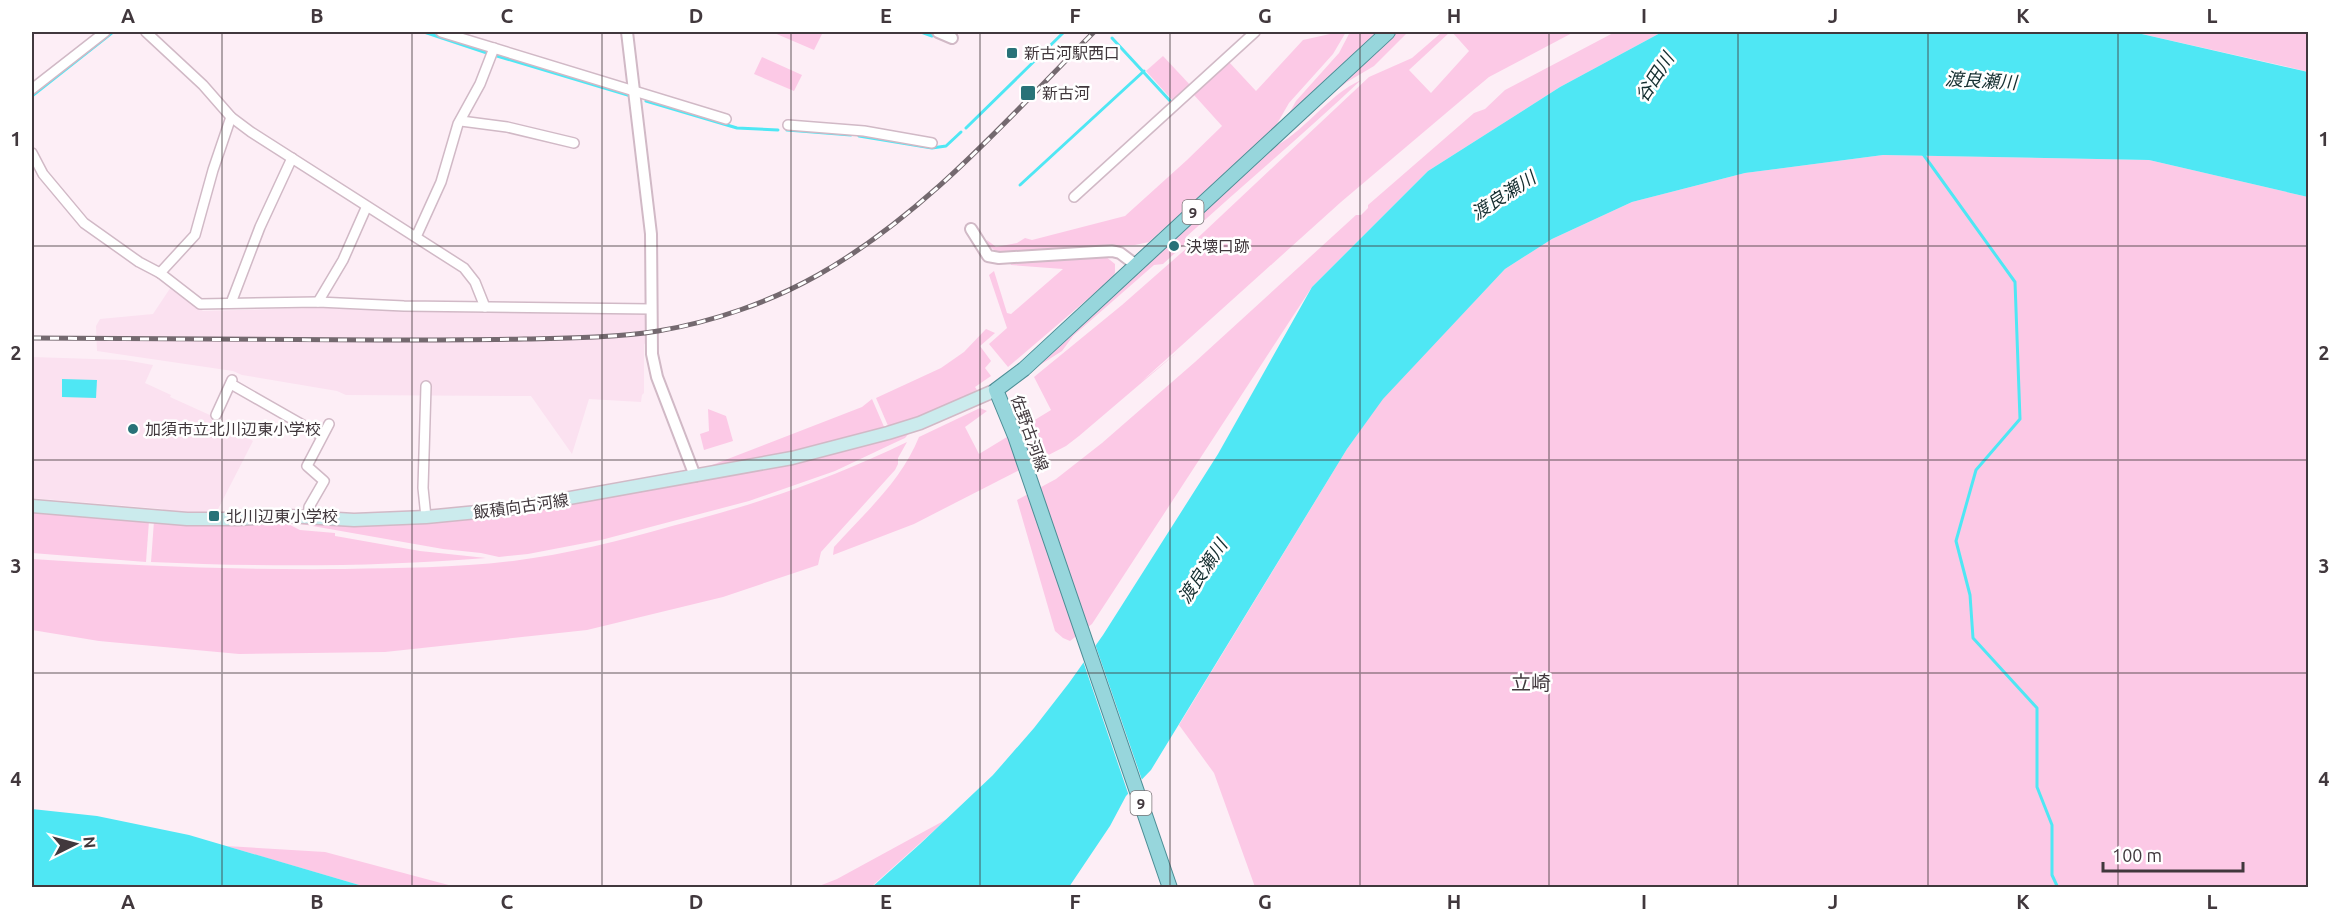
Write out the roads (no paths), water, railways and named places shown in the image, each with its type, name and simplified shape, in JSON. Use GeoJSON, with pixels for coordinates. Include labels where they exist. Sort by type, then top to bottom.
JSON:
{"type":"FeatureCollection","features":[{"type":"Feature","properties":{"kind":"main road","name":"佐野古河線"},"geometry":{"type":"LineString","coordinates":[[1170,888],[996,390],[1024,369],[1388,32]]}},
{"type":"Feature","properties":{"kind":"main road","name":"飯積向古河線"},"geometry":{"type":"LineString","coordinates":[[32,506],[195,519],[308,517],[354,520],[426,517],[545,504],[792,458],[920,423],[996,390]]}},
{"type":"Feature","properties":{"kind":"street"},"geometry":{"type":"LineString","coordinates":[[32,89],[105,32]]}},
{"type":"Feature","properties":{"kind":"street"},"geometry":{"type":"LineString","coordinates":[[146,32],[188,70],[231,117],[251,132],[366,208],[464,268],[475,282],[485,307]]}},
{"type":"Feature","properties":{"kind":"street"},"geometry":{"type":"LineString","coordinates":[[441,32],[726,119]]}},
{"type":"Feature","properties":{"kind":"street"},"geometry":{"type":"LineString","coordinates":[[627,32],[636,92],[651,234],[652,354],[657,376],[695,476]]}},
{"type":"Feature","properties":{"kind":"street"},"geometry":{"type":"LineString","coordinates":[[938,32],[952,38]]}},
{"type":"Feature","properties":{"kind":"street"},"geometry":{"type":"LineString","coordinates":[[1074,197],[1255,32]]}},
{"type":"Feature","properties":{"kind":"street"},"geometry":{"type":"LineString","coordinates":[[416,237],[441,182],[460,121],[480,84],[494,48]]}},
{"type":"Feature","properties":{"kind":"street"},"geometry":{"type":"LineString","coordinates":[[160,273],[195,235],[231,117]]}},
{"type":"Feature","properties":{"kind":"street"},"geometry":{"type":"LineString","coordinates":[[460,121],[507,127],[574,143]]}},
{"type":"Feature","properties":{"kind":"street"},"geometry":{"type":"LineString","coordinates":[[788,125],[864,131],[932,143]]}},
{"type":"Feature","properties":{"kind":"street"},"geometry":{"type":"LineString","coordinates":[[32,153],[43,174],[84,223],[139,262],[160,273],[200,304],[318,302],[651,309]]}},
{"type":"Feature","properties":{"kind":"street"},"geometry":{"type":"LineString","coordinates":[[231,303],[260,227],[292,158]]}},
{"type":"Feature","properties":{"kind":"street"},"geometry":{"type":"LineString","coordinates":[[318,302],[343,260],[366,208]]}},
{"type":"Feature","properties":{"kind":"street"},"geometry":{"type":"LineString","coordinates":[[971,229],[988,256],[999,258],[1112,251],[1120,253],[1136,265]]}},
{"type":"Feature","properties":{"kind":"street"},"geometry":{"type":"LineString","coordinates":[[216,415],[232,382],[322,436]]}},
{"type":"Feature","properties":{"kind":"street"},"geometry":{"type":"LineString","coordinates":[[426,386],[423,488],[426,517]]}},
{"type":"Feature","properties":{"kind":"street"},"geometry":{"type":"LineString","coordinates":[[308,517],[309,507],[324,482],[308,466],[329,424]]}},
{"type":"Feature","properties":{"kind":"water"},"geometry":{"type":"Polygon","coordinates":[[[1662,32],[2133,32],[2308,72],[2308,197],[2149,160],[1883,155],[1745,173],[1632,202],[1552,239],[1505,269],[1383,399],[1347,449],[1151,770],[1126,796],[1110,826],[1069,887],[871,888],[993,775],[1069,683],[1103,635],[1218,454],[1312,287],[1428,171],[1560,87],[1662,32]]]}},
{"type":"Feature","properties":{"kind":"water"},"geometry":{"type":"Polygon","coordinates":[[[62,379],[97,380],[96,398],[62,397],[62,379]]]}},
{"type":"Feature","properties":{"kind":"water"},"geometry":{"type":"Polygon","coordinates":[[[32,809],[97,816],[189,835],[366,887],[32,887],[32,809]]]}},
{"type":"Feature","properties":{"kind":"waterway"},"geometry":{"type":"LineString","coordinates":[[32,96],[113,32]]}},
{"type":"Feature","properties":{"kind":"waterway"},"geometry":{"type":"LineString","coordinates":[[424,32],[487,53]]}},
{"type":"Feature","properties":{"kind":"waterway"},"geometry":{"type":"LineString","coordinates":[[921,32],[932,36]]}},
{"type":"Feature","properties":{"kind":"waterway"},"geometry":{"type":"LineString","coordinates":[[966,128],[1064,32]]}},
{"type":"Feature","properties":{"kind":"waterway"},"geometry":{"type":"LineString","coordinates":[[1112,38],[1172,103]]}},
{"type":"Feature","properties":{"kind":"waterway"},"geometry":{"type":"LineString","coordinates":[[497,56],[631,96]]}},
{"type":"Feature","properties":{"kind":"waterway"},"geometry":{"type":"LineString","coordinates":[[1020,185],[1144,71]]}},
{"type":"Feature","properties":{"kind":"waterway"},"geometry":{"type":"LineString","coordinates":[[646,101],[737,128],[778,130]]}},
{"type":"Feature","properties":{"kind":"waterway"},"geometry":{"type":"LineString","coordinates":[[787,130],[851,135]]}},
{"type":"Feature","properties":{"kind":"waterway"},"geometry":{"type":"LineString","coordinates":[[859,136],[932,148],[946,146],[961,132]]}},
{"type":"Feature","properties":{"kind":"waterway"},"geometry":{"type":"LineString","coordinates":[[1923,154],[2015,282],[2020,419],[1976,470],[1956,541],[1970,595],[1973,638],[2037,708],[2037,787],[2052,825],[2052,875],[2058,888]]}},
{"type":"Feature","properties":{"kind":"railway"},"geometry":{"type":"LineString","coordinates":[[32,338],[395,340],[575,338],[658,331],[741,310],[818,275],[857,251],[895,223],[964,163],[1094,32]]}},
{"type":"Feature","properties":{"kind":"place","name":"新古河駅西口"},"geometry":{"type":"Point","coordinates":[1012,53]}},
{"type":"Feature","properties":{"kind":"place","name":"新古河"},"geometry":{"type":"Point","coordinates":[1028,93]}},
{"type":"Feature","properties":{"kind":"place","name":"決壊口跡"},"geometry":{"type":"Point","coordinates":[1174,246]}},
{"type":"Feature","properties":{"kind":"place","name":"加須市立北川辺東小学校"},"geometry":{"type":"Point","coordinates":[133,429]}},
{"type":"Feature","properties":{"kind":"place","name":"北川辺東小学校"},"geometry":{"type":"Point","coordinates":[214,516]}},
{"type":"Feature","properties":{"kind":"district","name":"立崎"},"geometry":{"type":"Point","coordinates":[1531,682]}},
{"type":"Feature","properties":{"kind":"water label","name":"谷田川"},"geometry":{"type":"Point","coordinates":[1654,77]}},
{"type":"Feature","properties":{"kind":"water label","name":"渡良瀬川"},"geometry":{"type":"Point","coordinates":[1981,80]}},
{"type":"Feature","properties":{"kind":"water label","name":"渡良瀬川"},"geometry":{"type":"Point","coordinates":[1503,195]}},
{"type":"Feature","properties":{"kind":"water label","name":"渡良瀬川"},"geometry":{"type":"Point","coordinates":[1202,571]}}]}
